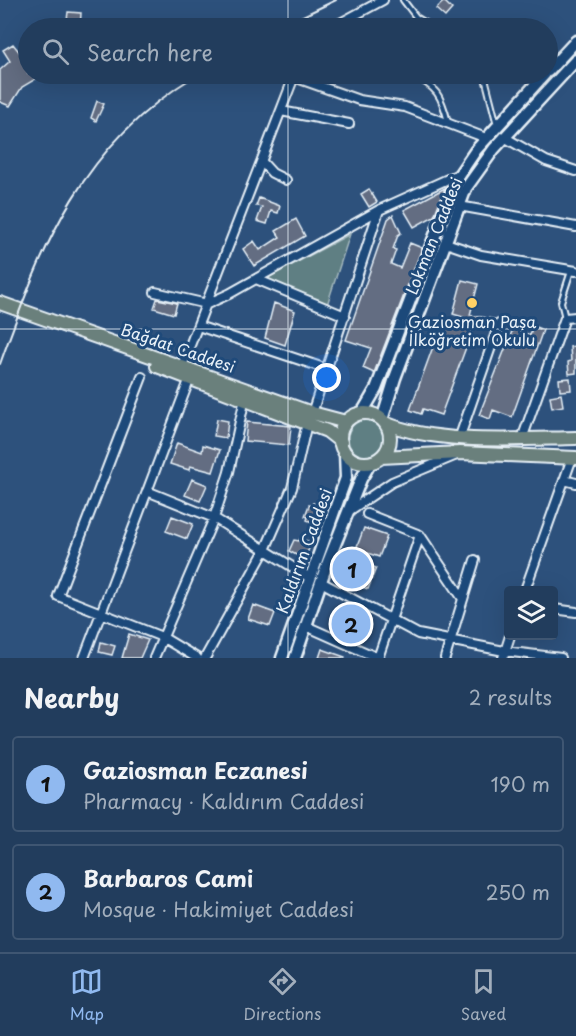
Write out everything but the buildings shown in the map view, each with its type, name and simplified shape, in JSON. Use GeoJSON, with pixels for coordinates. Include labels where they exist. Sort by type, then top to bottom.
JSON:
{"type":"FeatureCollection","features":[{"type":"Feature","properties":{"kind":"main road","name":"Bağdat Caddesi"},"geometry":{"type":"LineString","coordinates":[[0,303],[182,366],[310,418],[331,433],[343,447]]}},
{"type":"Feature","properties":{"kind":"main road","name":"Bağdat Caddesi"},"geometry":{"type":"LineString","coordinates":[[0,311],[245,398],[310,418],[346,422]]}},
{"type":"Feature","properties":{"kind":"main road"},"geometry":{"type":"LineString","coordinates":[[574,458],[460,453],[357,461],[343,447],[341,431],[346,422],[362,413],[373,415],[384,422],[418,434],[522,439],[576,438]]}},
{"type":"Feature","properties":{"kind":"main road"},"geometry":{"type":"LineString","coordinates":[[376,459],[389,441],[384,422]]}},
{"type":"Feature","properties":{"kind":"street"},"geometry":{"type":"LineString","coordinates":[[350,18],[383,0]]}},
{"type":"Feature","properties":{"kind":"street","name":"Lokman Caddesi"},"geometry":{"type":"LineString","coordinates":[[558,60],[576,41]]}},
{"type":"Feature","properties":{"kind":"street","name":"Lokman Caddesi"},"geometry":{"type":"LineString","coordinates":[[558,82],[573,67]]}},
{"type":"Feature","properties":{"kind":"street"},"geometry":{"type":"LineString","coordinates":[[182,366],[291,84]]}},
{"type":"Feature","properties":{"kind":"street"},"geometry":{"type":"LineString","coordinates":[[317,84],[359,100],[405,107],[486,138]]}},
{"type":"Feature","properties":{"kind":"street","name":"Lokman Caddesi"},"geometry":{"type":"LineString","coordinates":[[362,413],[379,381],[447,199],[460,173],[486,138],[535,84]]}},
{"type":"Feature","properties":{"kind":"street","name":"Lokman Caddesi"},"geometry":{"type":"LineString","coordinates":[[384,422],[395,378],[459,206],[475,174],[504,137],[556,84]]}},
{"type":"Feature","properties":{"kind":"street"},"geometry":{"type":"LineString","coordinates":[[281,111],[350,124]]}},
{"type":"Feature","properties":{"kind":"street"},"geometry":{"type":"LineString","coordinates":[[504,137],[546,161],[576,171]]}},
{"type":"Feature","properties":{"kind":"street"},"geometry":{"type":"LineString","coordinates":[[262,162],[272,173],[286,180]]}},
{"type":"Feature","properties":{"kind":"street"},"geometry":{"type":"LineString","coordinates":[[155,292],[207,304],[380,210],[460,173]]}},
{"type":"Feature","properties":{"kind":"street"},"geometry":{"type":"LineString","coordinates":[[459,206],[576,227]]}},
{"type":"Feature","properties":{"kind":"street"},"geometry":{"type":"LineString","coordinates":[[205,658],[265,550],[292,488],[310,418],[380,210]]}},
{"type":"Feature","properties":{"kind":"street"},"geometry":{"type":"LineString","coordinates":[[446,243],[481,255],[574,271]]}},
{"type":"Feature","properties":{"kind":"street"},"geometry":{"type":"LineString","coordinates":[[256,279],[345,316]]}},
{"type":"Feature","properties":{"kind":"street"},"geometry":{"type":"LineString","coordinates":[[522,439],[566,318],[576,317]]}},
{"type":"Feature","properties":{"kind":"street"},"geometry":{"type":"LineString","coordinates":[[460,436],[499,324]]}},
{"type":"Feature","properties":{"kind":"street"},"geometry":{"type":"LineString","coordinates":[[198,326],[327,369]]}},
{"type":"Feature","properties":{"kind":"street"},"geometry":{"type":"LineString","coordinates":[[142,378],[58,596],[162,638],[197,658]]}},
{"type":"Feature","properties":{"kind":"street"},"geometry":{"type":"LineString","coordinates":[[84,658],[190,378]]}},
{"type":"Feature","properties":{"kind":"street"},"geometry":{"type":"LineString","coordinates":[[154,658],[214,518],[229,472],[245,398]]}},
{"type":"Feature","properties":{"kind":"street","name":"Kaldırım Caddesi"},"geometry":{"type":"LineString","coordinates":[[295,658],[306,626],[316,580],[345,478],[343,447]]}},
{"type":"Feature","properties":{"kind":"street"},"geometry":{"type":"LineString","coordinates":[[349,511],[392,482],[460,453]]}},
{"type":"Feature","properties":{"kind":"street"},"geometry":{"type":"LineString","coordinates":[[527,586],[574,458]]}},
{"type":"Feature","properties":{"kind":"street","name":"Kaldırım Caddesi"},"geometry":{"type":"LineString","coordinates":[[282,658],[316,580],[376,459]]}},
{"type":"Feature","properties":{"kind":"street"},"geometry":{"type":"LineString","coordinates":[[564,480],[576,483]]}},
{"type":"Feature","properties":{"kind":"street"},"geometry":{"type":"LineString","coordinates":[[147,491],[214,518],[316,580],[392,618],[418,634],[504,654],[561,658]]}},
{"type":"Feature","properties":{"kind":"street"},"geometry":{"type":"LineString","coordinates":[[367,514],[420,535],[464,599]]}},
{"type":"Feature","properties":{"kind":"street"},"geometry":{"type":"LineString","coordinates":[[306,626],[378,658],[420,535]]}},
{"type":"Feature","properties":{"kind":"street"},"geometry":{"type":"LineString","coordinates":[[446,658],[475,560]]}},
{"type":"Feature","properties":{"kind":"street"},"geometry":{"type":"LineString","coordinates":[[558,610],[576,612]]}},
{"type":"Feature","properties":{"kind":"lane"},"geometry":{"type":"LineString","coordinates":[[403,0],[417,18]]}},
{"type":"Feature","properties":{"kind":"lane"},"geometry":{"type":"LineString","coordinates":[[427,84],[437,90],[441,96],[449,124]]}},
{"type":"Feature","properties":{"kind":"lane"},"geometry":{"type":"LineString","coordinates":[[486,84],[497,126]]}},
{"type":"Feature","properties":{"kind":"lane"},"geometry":{"type":"LineString","coordinates":[[566,318],[561,302],[574,271]]}},
{"type":"Feature","properties":{"kind":"green space"},"geometry":{"type":"Polygon","coordinates":[[[350,234],[327,305],[262,281],[350,234]]]}},
{"type":"Feature","properties":{"kind":"green space"},"geometry":{"type":"Polygon","coordinates":[[[366,420],[379,425],[384,438],[379,451],[366,456],[353,451],[348,438],[353,425],[366,420]]]}},
{"type":"Feature","properties":{"kind":"railway"},"geometry":{"type":"LineString","coordinates":[[299,18],[336,0]]}},
{"type":"Feature","properties":{"kind":"railway"},"geometry":{"type":"LineString","coordinates":[[0,364],[33,277],[51,237],[72,200],[96,165],[124,132],[158,102],[184,84]]}},
{"type":"Feature","properties":{"kind":"place","name":"Gaziosman Paşa İlköğretim Okulu"},"geometry":{"type":"Point","coordinates":[472,303]}},
{"type":"Feature","properties":{"kind":"place","name":"Gaziosman Eczanesi"},"geometry":{"type":"Point","coordinates":[352,569]}},
{"type":"Feature","properties":{"kind":"place","name":"Barbaros Cami"},"geometry":{"type":"Point","coordinates":[351,624]}}]}
